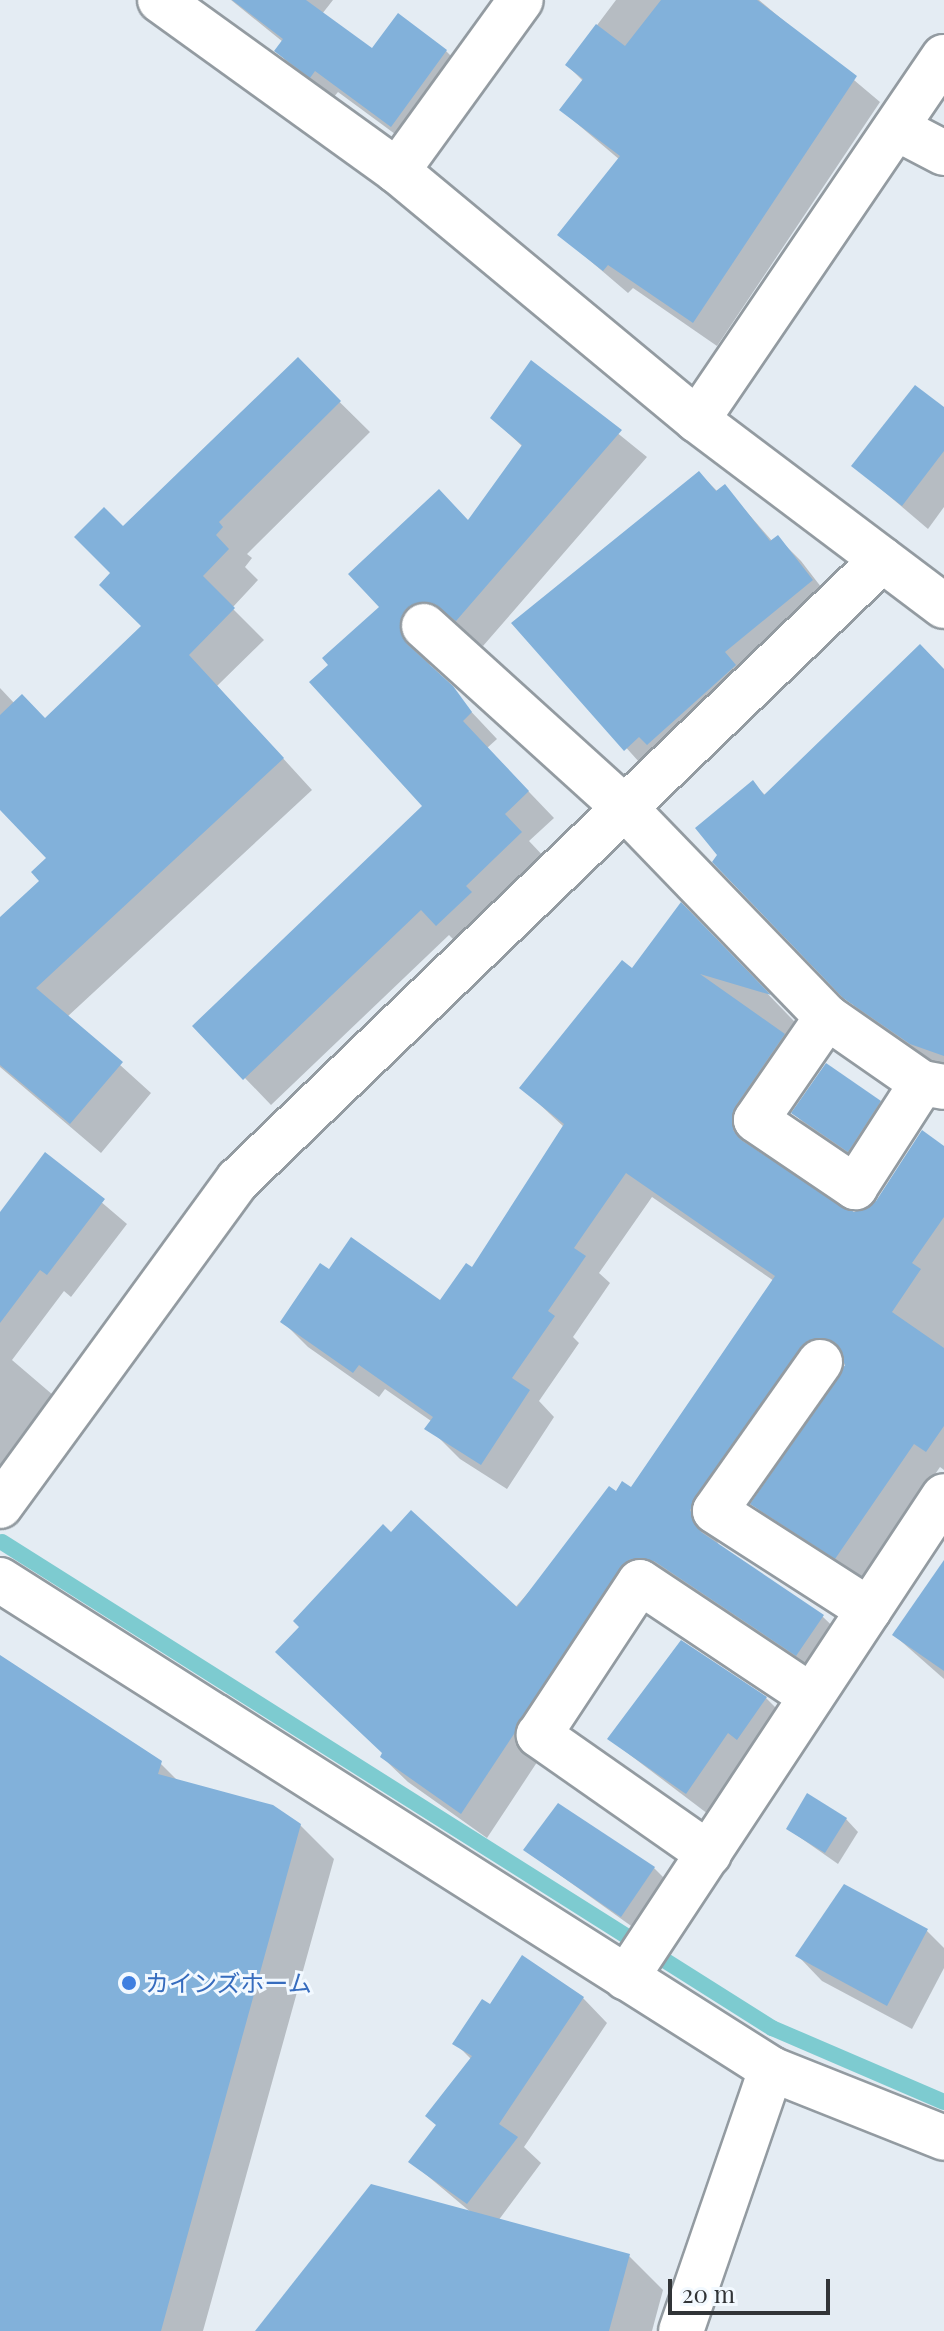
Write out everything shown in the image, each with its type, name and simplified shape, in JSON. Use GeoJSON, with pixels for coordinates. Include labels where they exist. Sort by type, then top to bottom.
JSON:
{"type":"FeatureCollection","features":[{"type":"Feature","properties":{"kind":"street"},"geometry":{"type":"LineString","coordinates":[[160,0],[397,171],[697,420],[944,606]]}},
{"type":"Feature","properties":{"kind":"street"},"geometry":{"type":"LineString","coordinates":[[397,171],[521,0]]}},
{"type":"Feature","properties":{"kind":"street"},"geometry":{"type":"LineString","coordinates":[[697,420],[944,57]]}},
{"type":"Feature","properties":{"kind":"street"},"geometry":{"type":"LineString","coordinates":[[896,128],[944,153]]}},
{"type":"Feature","properties":{"kind":"street"},"geometry":{"type":"LineString","coordinates":[[0,1506],[238,1180],[882,560]]}},
{"type":"Feature","properties":{"kind":"street"},"geometry":{"type":"LineString","coordinates":[[424,626],[625,808],[827,1017],[933,1085],[855,1187],[756,1120],[827,1017]]}},
{"type":"Feature","properties":{"kind":"street"},"geometry":{"type":"LineString","coordinates":[[820,1362],[715,1511],[869,1610]]}},
{"type":"Feature","properties":{"kind":"street"},"geometry":{"type":"LineString","coordinates":[[626,1978],[944,1496]]}},
{"type":"Feature","properties":{"kind":"street"},"geometry":{"type":"LineString","coordinates":[[0,1580],[771,2069],[944,2138]]}},
{"type":"Feature","properties":{"kind":"street"},"geometry":{"type":"LineString","coordinates":[[709,1854],[539,1735],[640,1582],[811,1696]]}},
{"type":"Feature","properties":{"kind":"street"},"geometry":{"type":"LineString","coordinates":[[681,2331],[771,2069]]}},
{"type":"Feature","properties":{"kind":"building"},"geometry":{"type":"Polygon","coordinates":[[[232,0],[306,0],[372,48],[398,13],[447,50],[391,127],[315,71],[310,78],[274,51],[283,39],[232,0]]]}},
{"type":"Feature","properties":{"kind":"building"},"geometry":{"type":"Polygon","coordinates":[[[661,0],[757,0],[857,76],[693,323],[608,265],[603,271],[557,235],[620,156],[559,110],[583,79],[565,65],[596,24],[625,46],[661,0]]]}},
{"type":"Feature","properties":{"kind":"building"},"geometry":{"type":"Polygon","coordinates":[[[298,357],[341,401],[219,522],[223,527],[216,535],[229,549],[203,576],[235,608],[189,655],[284,758],[36,988],[123,1062],[70,1124],[0,1065],[0,917],[39,881],[31,872],[46,858],[0,810],[0,715],[22,694],[45,718],[141,626],[99,585],[110,573],[74,537],[104,507],[123,526],[298,357]]]}},
{"type":"Feature","properties":{"kind":"building"},"geometry":{"type":"Polygon","coordinates":[[[531,360],[622,430],[456,621],[428,602],[406,609],[400,622],[407,644],[453,686],[472,712],[463,721],[529,791],[505,814],[522,832],[466,886],[472,892],[436,926],[421,910],[243,1080],[192,1026],[422,806],[309,682],[328,665],[322,658],[379,607],[348,574],[439,489],[468,520],[522,445],[490,418],[531,360]]]}},
{"type":"Feature","properties":{"kind":"building"},"geometry":{"type":"Polygon","coordinates":[[[915,385],[944,407],[944,451],[902,506],[851,466],[915,385]]]}},
{"type":"Feature","properties":{"kind":"building"},"geometry":{"type":"Polygon","coordinates":[[[699,471],[716,491],[725,484],[770,541],[778,535],[813,580],[725,652],[736,665],[647,745],[639,737],[624,751],[511,623],[699,471]]]}},
{"type":"Feature","properties":{"kind":"building"},"geometry":{"type":"Polygon","coordinates":[[[920,644],[944,669],[944,1056],[910,1044],[843,998],[712,862],[717,855],[695,828],[753,780],[764,795],[920,644]]]}},
{"type":"Feature","properties":{"kind":"building"},"geometry":{"type":"Polygon","coordinates":[[[681,902],[771,995],[700,974],[785,1034],[735,1107],[733,1130],[741,1140],[854,1212],[876,1201],[922,1130],[944,1146],[944,1217],[912,1263],[921,1269],[892,1312],[944,1348],[944,1426],[926,1452],[914,1444],[835,1559],[750,1504],[845,1365],[835,1342],[809,1340],[690,1510],[701,1532],[824,1615],[796,1656],[654,1561],[630,1559],[461,1814],[380,1757],[382,1753],[275,1652],[299,1627],[293,1621],[383,1524],[391,1532],[411,1510],[517,1607],[609,1486],[616,1491],[622,1481],[631,1487],[775,1276],[626,1173],[574,1248],[586,1256],[548,1311],[555,1316],[512,1378],[530,1390],[481,1465],[424,1429],[433,1417],[359,1365],[353,1373],[280,1322],[320,1263],[329,1269],[351,1237],[440,1300],[466,1263],[472,1267],[564,1124],[519,1088],[622,960],[632,968],[681,902]]]}},
{"type":"Feature","properties":{"kind":"building"},"geometry":{"type":"Polygon","coordinates":[[[826,1063],[881,1101],[848,1152],[791,1113],[826,1063]]]}},
{"type":"Feature","properties":{"kind":"building"},"geometry":{"type":"Polygon","coordinates":[[[45,1152],[105,1199],[47,1275],[40,1270],[0,1323],[0,1212],[45,1152]]]}},
{"type":"Feature","properties":{"kind":"building"},"geometry":{"type":"Polygon","coordinates":[[[944,1560],[944,1671],[892,1635],[944,1560]]]}},
{"type":"Feature","properties":{"kind":"building"},"geometry":{"type":"Polygon","coordinates":[[[681,1640],[767,1697],[737,1740],[728,1733],[686,1794],[607,1739],[681,1640]]]}},
{"type":"Feature","properties":{"kind":"building","name":"カインズホーム"},"geometry":{"type":"Polygon","coordinates":[[[0,1655],[162,1761],[158,1774],[273,1805],[301,1824],[161,2331],[0,2331],[0,1655]]]}},
{"type":"Feature","properties":{"kind":"building"},"geometry":{"type":"Polygon","coordinates":[[[807,1793],[847,1818],[825,1853],[786,1829],[807,1793]]]}},
{"type":"Feature","properties":{"kind":"building"},"geometry":{"type":"Polygon","coordinates":[[[558,1803],[655,1867],[621,1917],[523,1850],[558,1803]]]}},
{"type":"Feature","properties":{"kind":"building"},"geometry":{"type":"Polygon","coordinates":[[[844,1884],[928,1929],[887,2006],[795,1956],[844,1884]]]}},
{"type":"Feature","properties":{"kind":"building"},"geometry":{"type":"Polygon","coordinates":[[[522,1955],[584,1997],[499,2124],[518,2137],[467,2204],[408,2162],[436,2125],[425,2116],[472,2056],[452,2044],[482,1999],[490,2004],[522,1955]]]}},
{"type":"Feature","properties":{"kind":"building"},"geometry":{"type":"Polygon","coordinates":[[[371,2184],[630,2254],[609,2331],[255,2331],[371,2184]]]}},
{"type":"Feature","properties":{"kind":"waterway"},"geometry":{"type":"LineString","coordinates":[[2,1542],[772,2028],[944,2102]]}},
{"type":"Feature","properties":{"kind":"place","name":"カインズホーム"},"geometry":{"type":"Point","coordinates":[129,1983]}}]}
